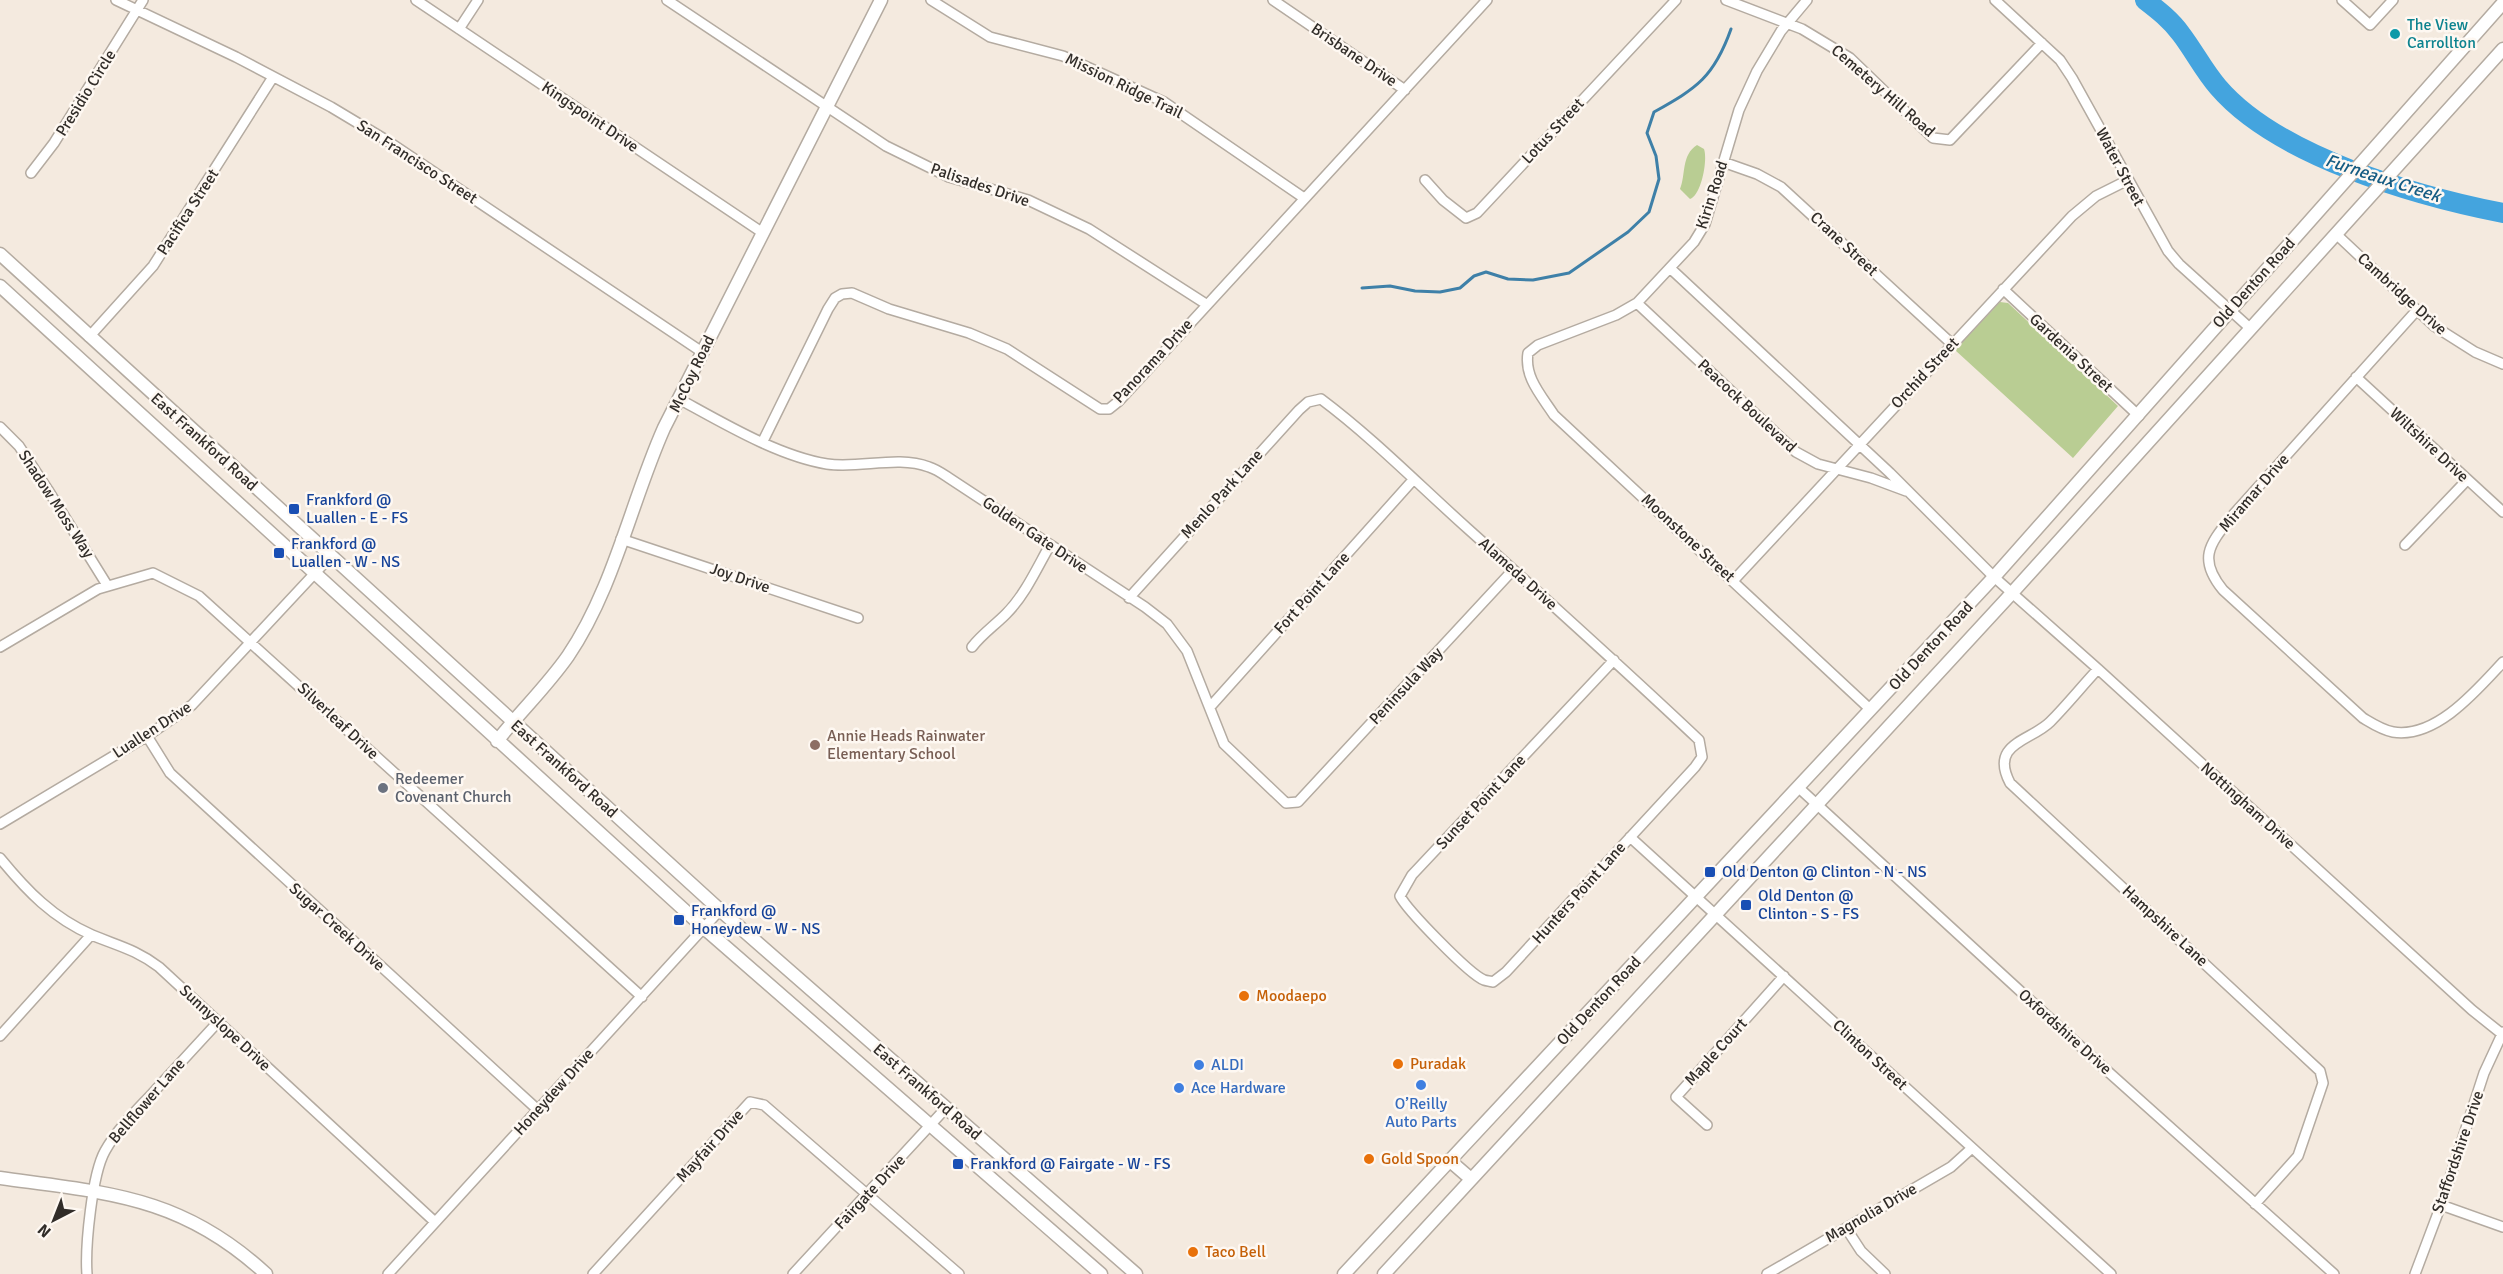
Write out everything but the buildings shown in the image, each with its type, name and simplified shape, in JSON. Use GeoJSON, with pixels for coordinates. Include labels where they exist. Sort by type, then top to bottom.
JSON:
{"type":"FeatureCollection","features":[{"type":"Feature","properties":{"kind":"main road","name":"McCoy Road"},"geometry":{"type":"LineString","coordinates":[[497,741],[568,656],[598,599],[645,470],[702,352],[881,0]]}},
{"type":"Feature","properties":{"kind":"main road","name":"Old Denton Road"},"geometry":{"type":"LineString","coordinates":[[1344,1274],[1994,578],[2503,3]]}},
{"type":"Feature","properties":{"kind":"main road","name":"Old Denton Road"},"geometry":{"type":"LineString","coordinates":[[1384,1274],[2012,594],[2503,49]]}},
{"type":"Feature","properties":{"kind":"main road","name":"East Frankford Road"},"geometry":{"type":"LineString","coordinates":[[0,254],[512,723],[1127,1271]]}},
{"type":"Feature","properties":{"kind":"main road","name":"East Frankford Road"},"geometry":{"type":"LineString","coordinates":[[0,286],[704,928],[1101,1274]]}},
{"type":"Feature","properties":{"kind":"main road"},"geometry":{"type":"LineString","coordinates":[[1449,1160],[1471,1179]]}},
{"type":"Feature","properties":{"kind":"main road"},"geometry":{"type":"LineString","coordinates":[[0,1178],[94,1191],[177,1213],[202,1225],[266,1274]]}},
{"type":"Feature","properties":{"kind":"street","name":"San Francisco Street"},"geometry":{"type":"LineString","coordinates":[[116,0],[136,12],[236,57],[331,107],[386,140],[702,352]]}},
{"type":"Feature","properties":{"kind":"street"},"geometry":{"type":"LineString","coordinates":[[136,12],[143,0]]}},
{"type":"Feature","properties":{"kind":"street","name":"Kingspoint Drive"},"geometry":{"type":"LineString","coordinates":[[416,0],[763,233]]}},
{"type":"Feature","properties":{"kind":"street"},"geometry":{"type":"LineString","coordinates":[[459,29],[478,0]]}},
{"type":"Feature","properties":{"kind":"street","name":"Palisades Drive"},"geometry":{"type":"LineString","coordinates":[[667,0],[886,146],[949,177],[1028,200],[1089,229],[1206,304]]}},
{"type":"Feature","properties":{"kind":"street","name":"Mission Ridge Trail"},"geometry":{"type":"LineString","coordinates":[[931,0],[990,37],[1063,56],[1164,102],[1304,198]]}},
{"type":"Feature","properties":{"kind":"street","name":"Brisbane Drive"},"geometry":{"type":"LineString","coordinates":[[1273,0],[1405,90]]}},
{"type":"Feature","properties":{"kind":"street","name":"Panorama Drive"},"geometry":{"type":"LineString","coordinates":[[763,441],[828,309],[842,294],[852,293],[889,309],[969,333],[1007,350],[1100,409],[1109,409],[1487,0]]}},
{"type":"Feature","properties":{"kind":"street","name":"Lotus Street"},"geometry":{"type":"LineString","coordinates":[[1425,180],[1443,200],[1466,218],[1477,213],[1676,0]]}},
{"type":"Feature","properties":{"kind":"street","name":"Cemetery Hill Road"},"geometry":{"type":"LineString","coordinates":[[1726,0],[1821,39],[1850,58],[1934,138],[1950,140],[2042,43]]}},
{"type":"Feature","properties":{"kind":"street","name":"Kirin Road"},"geometry":{"type":"LineString","coordinates":[[1528,353],[1538,345],[1616,315],[1637,303],[1694,243],[1705,224],[1739,110],[1757,71],[1786,24],[1807,0]]}},
{"type":"Feature","properties":{"kind":"street","name":"Water Street"},"geometry":{"type":"LineString","coordinates":[[1995,0],[2060,60],[2168,250],[2179,264],[2251,329]]}},
{"type":"Feature","properties":{"kind":"street"},"geometry":{"type":"LineString","coordinates":[[2342,0],[2370,25],[2393,0]]}},
{"type":"Feature","properties":{"kind":"street","name":"Presidio Circle"},"geometry":{"type":"LineString","coordinates":[[31,173],[54,143],[136,12]]}},
{"type":"Feature","properties":{"kind":"street","name":"Pacifica Street"},"geometry":{"type":"LineString","coordinates":[[89,337],[153,266],[273,77]]}},
{"type":"Feature","properties":{"kind":"street","name":"Crane Street"},"geometry":{"type":"LineString","coordinates":[[1723,162],[1757,174],[1781,187],[1952,344]]}},
{"type":"Feature","properties":{"kind":"street","name":"Orchid Street"},"geometry":{"type":"LineString","coordinates":[[1733,580],[2072,216],[2096,196],[2128,180]]}},
{"type":"Feature","properties":{"kind":"street","name":"Cambridge Drive"},"geometry":{"type":"LineString","coordinates":[[2336,234],[2451,339],[2503,364]]}},
{"type":"Feature","properties":{"kind":"street","name":"Peacock Boulevard"},"geometry":{"type":"LineString","coordinates":[[1671,269],[1859,445],[1994,578]]}},
{"type":"Feature","properties":{"kind":"street","name":"Gardenia Street"},"geometry":{"type":"LineString","coordinates":[[2003,289],[2139,416]]}},
{"type":"Feature","properties":{"kind":"street","name":"Peacock Boulevard"},"geometry":{"type":"LineString","coordinates":[[1637,303],[1796,452],[1818,464],[1871,478],[1908,492]]}},
{"type":"Feature","properties":{"kind":"street","name":"Miramar Drive"},"geometry":{"type":"LineString","coordinates":[[2417,310],[2227,522],[2211,545],[2207,556],[2208,564],[2214,579],[2223,590],[2363,718],[2383,729],[2405,732],[2440,720],[2464,702],[2503,662]]}},
{"type":"Feature","properties":{"kind":"street","name":"Moonstone Street"},"geometry":{"type":"LineString","coordinates":[[1528,353],[1526,365],[1528,374],[1554,415],[1871,710]]}},
{"type":"Feature","properties":{"kind":"street","name":"Wiltshire Drive"},"geometry":{"type":"LineString","coordinates":[[2356,377],[2503,512]]}},
{"type":"Feature","properties":{"kind":"street","name":"Golden Gate Drive"},"geometry":{"type":"LineString","coordinates":[[679,399],[763,441],[803,458],[829,464],[907,463],[928,466],[949,478],[1167,624],[1180,639],[1210,707],[1218,735],[1233,754],[1286,802],[1299,802]]}},
{"type":"Feature","properties":{"kind":"street","name":"Alameda Drive"},"geometry":{"type":"LineString","coordinates":[[1321,399],[1353,423],[1413,480],[1614,660],[1699,740],[1702,757]]}},
{"type":"Feature","properties":{"kind":"street","name":"Menlo Park Lane"},"geometry":{"type":"LineString","coordinates":[[1129,598],[1299,410],[1308,402],[1321,399]]}},
{"type":"Feature","properties":{"kind":"street","name":"Shadow Moss Way"},"geometry":{"type":"LineString","coordinates":[[0,427],[19,446],[43,481],[107,585]]}},
{"type":"Feature","properties":{"kind":"street","name":"Fort Point Lane"},"geometry":{"type":"LineString","coordinates":[[1210,707],[1413,480]]}},
{"type":"Feature","properties":{"kind":"street"},"geometry":{"type":"LineString","coordinates":[[2405,545],[2467,480]]}},
{"type":"Feature","properties":{"kind":"street","name":"Joy Drive"},"geometry":{"type":"LineString","coordinates":[[621,539],[858,618]]}},
{"type":"Feature","properties":{"kind":"street"},"geometry":{"type":"LineString","coordinates":[[972,647],[984,632],[1007,614],[1026,588],[1050,545]]}},
{"type":"Feature","properties":{"kind":"street","name":"Luallen Drive"},"geometry":{"type":"LineString","coordinates":[[0,824],[147,736],[192,705],[330,557]]}},
{"type":"Feature","properties":{"kind":"street","name":"Peninsula Way"},"geometry":{"type":"LineString","coordinates":[[1299,802],[1514,570]]}},
{"type":"Feature","properties":{"kind":"street","name":"Silverleaf Drive"},"geometry":{"type":"LineString","coordinates":[[0,647],[107,585],[153,573],[199,596],[642,997]]}},
{"type":"Feature","properties":{"kind":"street","name":"Nottingham Drive"},"geometry":{"type":"LineString","coordinates":[[1994,578],[2098,669],[2371,919],[2503,1033]]}},
{"type":"Feature","properties":{"kind":"street","name":"Sunset Point Lane"},"geometry":{"type":"LineString","coordinates":[[1446,947],[1405,906],[1400,896],[1405,886],[1412,875],[1614,660]]}},
{"type":"Feature","properties":{"kind":"street","name":"Hampshire Lane"},"geometry":{"type":"LineString","coordinates":[[2098,669],[2049,723],[2021,738],[2011,748],[2005,761],[2005,772],[2010,783],[2320,1071],[2323,1083],[2298,1156],[2255,1204]]}},
{"type":"Feature","properties":{"kind":"street","name":"Sugar Creek Drive"},"geometry":{"type":"LineString","coordinates":[[147,736],[170,773],[538,1110]]}},
{"type":"Feature","properties":{"kind":"street","name":"Hunters Point Lane"},"geometry":{"type":"LineString","coordinates":[[1446,947],[1483,980],[1493,982],[1506,972],[1702,757]]}},
{"type":"Feature","properties":{"kind":"street","name":"Oxfordshire Drive"},"geometry":{"type":"LineString","coordinates":[[1799,788],[2334,1274]]}},
{"type":"Feature","properties":{"kind":"street","name":"Clinton Street"},"geometry":{"type":"LineString","coordinates":[[1630,837],[2111,1274]]}},
{"type":"Feature","properties":{"kind":"street","name":"Sunnyslope Drive"},"geometry":{"type":"LineString","coordinates":[[0,858],[27,891],[50,911],[91,934],[141,953],[159,967],[435,1222]]}},
{"type":"Feature","properties":{"kind":"street","name":"Honeydew Drive"},"geometry":{"type":"LineString","coordinates":[[388,1274],[720,910]]}},
{"type":"Feature","properties":{"kind":"street"},"geometry":{"type":"LineString","coordinates":[[0,1036],[91,934]]}},
{"type":"Feature","properties":{"kind":"street","name":"Maple Court"},"geometry":{"type":"LineString","coordinates":[[1707,1125],[1676,1097],[1784,976]]}},
{"type":"Feature","properties":{"kind":"street","name":"Bellflower Lane"},"geometry":{"type":"LineString","coordinates":[[87,1274],[86,1260],[94,1191],[101,1159],[106,1149],[126,1122],[218,1022]]}},
{"type":"Feature","properties":{"kind":"street","name":"Staffordshire Drive"},"geometry":{"type":"LineString","coordinates":[[2415,1274],[2441,1205],[2484,1073],[2503,1033]]}},
{"type":"Feature","properties":{"kind":"street","name":"Mayfair Drive"},"geometry":{"type":"LineString","coordinates":[[593,1274],[750,1102],[764,1105],[867,1194]]}},
{"type":"Feature","properties":{"kind":"street","name":"Fairgate Drive"},"geometry":{"type":"LineString","coordinates":[[793,1274],[945,1108]]}},
{"type":"Feature","properties":{"kind":"street","name":"Magnolia Drive"},"geometry":{"type":"LineString","coordinates":[[1767,1274],[1951,1167],[1972,1148]]}},
{"type":"Feature","properties":{"kind":"street"},"geometry":{"type":"LineString","coordinates":[[867,1194],[959,1274]]}},
{"type":"Feature","properties":{"kind":"street"},"geometry":{"type":"LineString","coordinates":[[2441,1205],[2503,1227]]}},
{"type":"Feature","properties":{"kind":"street"},"geometry":{"type":"LineString","coordinates":[[1846,1228],[1861,1251],[1885,1274]]}},
{"type":"Feature","properties":{"kind":"green space"},"geometry":{"type":"Polygon","coordinates":[[[1697,145],[1704,149],[1704,169],[1700,185],[1690,199],[1680,189],[1688,154],[1697,145]]]}},
{"type":"Feature","properties":{"kind":"green space"},"geometry":{"type":"Polygon","coordinates":[[[2000,302],[2008,303],[2118,406],[2073,458],[1955,350],[2000,302]]]}},
{"type":"Feature","properties":{"kind":"waterway","name":"Furneaux Creek"},"geometry":{"type":"LineString","coordinates":[[2145,0],[2177,29],[2218,87],[2244,112],[2275,133],[2311,153],[2350,170],[2430,196],[2503,213]]}},
{"type":"Feature","properties":{"kind":"waterway"},"geometry":{"type":"LineString","coordinates":[[1362,288],[1390,286],[1415,291],[1440,292],[1460,288],[1474,276],[1486,272],[1508,279],[1533,280],[1569,273],[1628,232],[1649,212],[1659,179],[1656,156],[1647,133],[1654,112],[1682,96],[1702,80],[1718,59],[1731,29]]}},
{"type":"Feature","properties":{"kind":"place","name":"The View Carrollton"},"geometry":{"type":"Point","coordinates":[2395,34]}},
{"type":"Feature","properties":{"kind":"place","name":"Frankford @ Luallen - E - FS"},"geometry":{"type":"Point","coordinates":[294,509]}},
{"type":"Feature","properties":{"kind":"place","name":"Frankford @ Luallen - W - NS"},"geometry":{"type":"Point","coordinates":[279,553]}},
{"type":"Feature","properties":{"kind":"place","name":"Annie Heads Rainwater Elementary School"},"geometry":{"type":"Point","coordinates":[815,745]}},
{"type":"Feature","properties":{"kind":"place","name":"Redeemer Covenant Church"},"geometry":{"type":"Point","coordinates":[383,788]}},
{"type":"Feature","properties":{"kind":"place","name":"Old Denton @ Clinton - N - NS"},"geometry":{"type":"Point","coordinates":[1710,872]}},
{"type":"Feature","properties":{"kind":"place","name":"Old Denton @ Clinton - S - FS"},"geometry":{"type":"Point","coordinates":[1746,905]}},
{"type":"Feature","properties":{"kind":"place","name":"Frankford @ Honeydew - W - NS"},"geometry":{"type":"Point","coordinates":[679,920]}},
{"type":"Feature","properties":{"kind":"place","name":"Moodaepo"},"geometry":{"type":"Point","coordinates":[1244,996]}},
{"type":"Feature","properties":{"kind":"place","name":"Puradak"},"geometry":{"type":"Point","coordinates":[1398,1064]}},
{"type":"Feature","properties":{"kind":"place","name":"ALDI"},"geometry":{"type":"Point","coordinates":[1199,1065]}},
{"type":"Feature","properties":{"kind":"place","name":"O’Reilly Auto Parts"},"geometry":{"type":"Point","coordinates":[1421,1085]}},
{"type":"Feature","properties":{"kind":"place","name":"Ace Hardware"},"geometry":{"type":"Point","coordinates":[1179,1088]}},
{"type":"Feature","properties":{"kind":"place","name":"Gold Spoon"},"geometry":{"type":"Point","coordinates":[1369,1159]}},
{"type":"Feature","properties":{"kind":"place","name":"Frankford @ Fairgate - W - FS"},"geometry":{"type":"Point","coordinates":[958,1164]}},
{"type":"Feature","properties":{"kind":"place","name":"Taco Bell"},"geometry":{"type":"Point","coordinates":[1193,1252]}}]}
